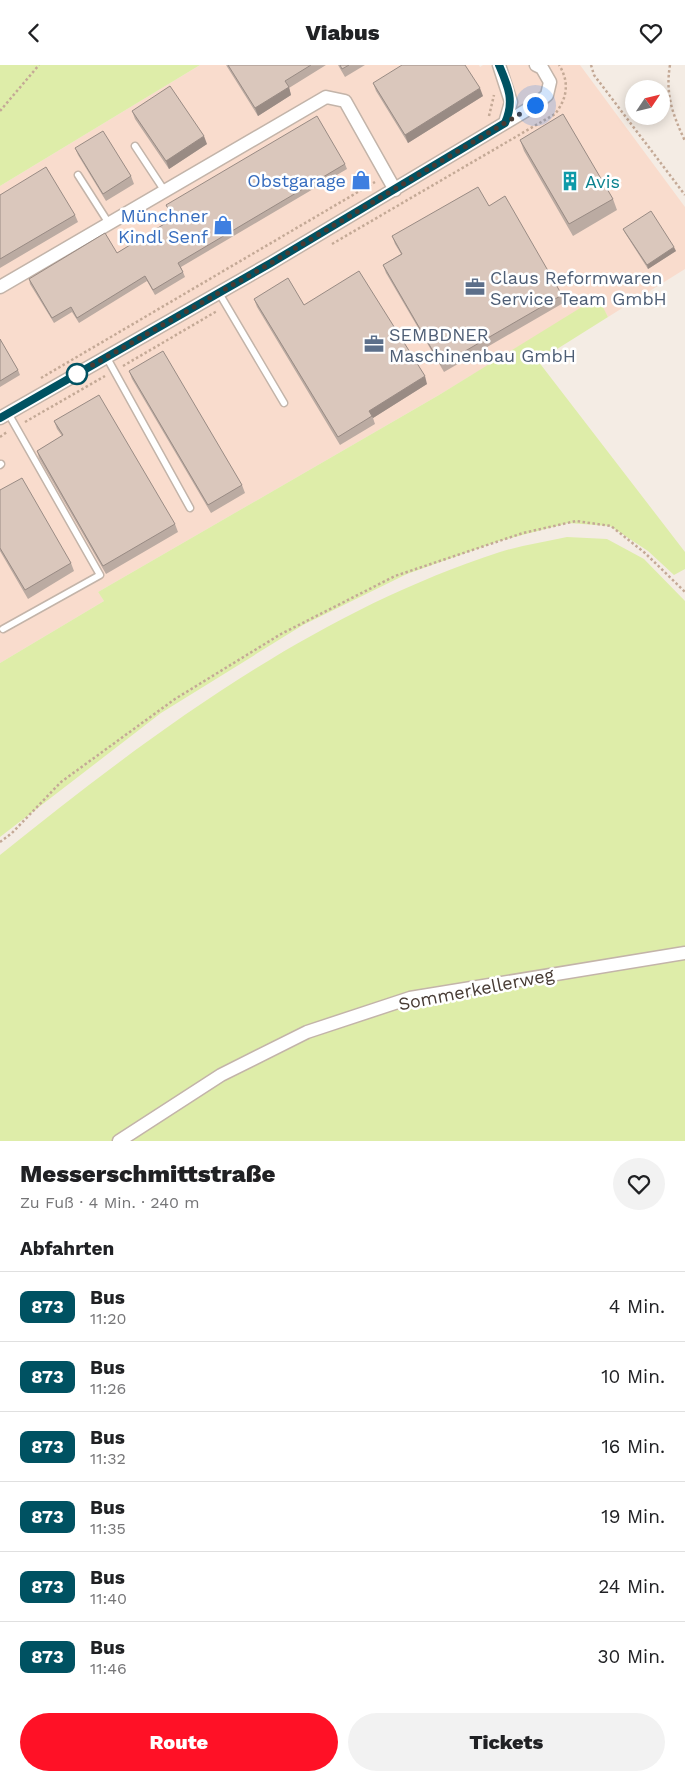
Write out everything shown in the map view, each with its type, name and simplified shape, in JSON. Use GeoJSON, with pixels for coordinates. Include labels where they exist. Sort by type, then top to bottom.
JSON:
{"type":"FeatureCollection","features":[{"type":"Feature","properties":{"kind":"street"},"geometry":{"type":"LineString","coordinates":[[499,65],[506,81],[511,102],[510,112],[505,123]]}},
{"type":"Feature","properties":{"kind":"street"},"geometry":{"type":"LineString","coordinates":[[4,415],[219,293],[535,105],[547,95],[550,82],[547,75],[536,65]]}},
{"type":"Feature","properties":{"kind":"street"},"geometry":{"type":"LineString","coordinates":[[0,287],[108,222],[326,97],[345,101],[395,190]]}},
{"type":"Feature","properties":{"kind":"street","name":"Sommerkellerweg"},"geometry":{"type":"LineString","coordinates":[[119,1141],[221,1075],[307,1032],[410,998],[685,953]]}},
{"type":"Feature","properties":{"kind":"lane"},"geometry":{"type":"LineString","coordinates":[[135,146],[164,191]]}},
{"type":"Feature","properties":{"kind":"lane"},"geometry":{"type":"LineString","coordinates":[[78,175],[108,222]]}},
{"type":"Feature","properties":{"kind":"lane"},"geometry":{"type":"LineString","coordinates":[[219,293],[284,403]]}},
{"type":"Feature","properties":{"kind":"lane"},"geometry":{"type":"LineString","coordinates":[[107,358],[190,508]]}},
{"type":"Feature","properties":{"kind":"lane"},"geometry":{"type":"LineString","coordinates":[[3,629],[100,575],[4,415]]}},
{"type":"Feature","properties":{"kind":"path"},"geometry":{"type":"LineString","coordinates":[[0,111],[39,65]]}},
{"type":"Feature","properties":{"kind":"path"},"geometry":{"type":"LineString","coordinates":[[591,65],[594,75],[685,195]]}},
{"type":"Feature","properties":{"kind":"path"},"geometry":{"type":"LineString","coordinates":[[670,65],[668,80],[671,111],[685,141]]}},
{"type":"Feature","properties":{"kind":"path"},"geometry":{"type":"LineString","coordinates":[[488,117],[494,104],[495,90],[506,81]]}},
{"type":"Feature","properties":{"kind":"path"},"geometry":{"type":"LineString","coordinates":[[34,381],[378,180]]}},
{"type":"Feature","properties":{"kind":"path"},"geometry":{"type":"LineString","coordinates":[[0,842],[12,833],[61,782],[175,699],[281,633],[395,576],[523,533],[576,521],[610,526],[645,553],[685,593]]}},
{"type":"Feature","properties":{"kind":"shaded area"},"geometry":{"type":"Polygon","coordinates":[[[200,65],[479,65],[480,67],[483,65],[580,65],[685,207],[685,269],[608,317],[598,298],[439,395],[98,592],[104,601],[0,663],[0,186],[200,65]]]}},
{"type":"Feature","properties":{"kind":"green space"},"geometry":{"type":"Polygon","coordinates":[[[0,65],[200,65],[0,186],[0,65]]]}},
{"type":"Feature","properties":{"kind":"green space"},"geometry":{"type":"Polygon","coordinates":[[[598,297],[608,317],[538,361],[685,552],[685,569],[674,575],[648,551],[610,526],[568,523],[499,541],[407,574],[303,625],[161,713],[0,837],[0,663],[104,601],[98,592],[439,395],[598,297]]]}},
{"type":"Feature","properties":{"kind":"green space"},"geometry":{"type":"Polygon","coordinates":[[[567,537],[607,539],[644,559],[685,601],[685,1141],[0,1141],[0,855],[57,809],[175,722],[236,681],[299,643],[364,608],[431,578],[500,552],[567,537]]]}},
{"type":"Feature","properties":{"kind":"building"},"geometry":{"type":"Polygon","coordinates":[[[228,65],[311,65],[285,81],[289,87],[255,108],[228,65]]]}},
{"type":"Feature","properties":{"kind":"building"},"geometry":{"type":"Polygon","coordinates":[[[340,65],[349,65],[342,69],[340,65]]]}},
{"type":"Feature","properties":{"kind":"building"},"geometry":{"type":"Polygon","coordinates":[[[402,65],[465,65],[480,88],[405,135],[373,83],[402,65]]]}},
{"type":"Feature","properties":{"kind":"building"},"geometry":{"type":"Polygon","coordinates":[[[170,86],[204,136],[166,161],[132,111],[170,86]]]}},
{"type":"Feature","properties":{"kind":"building","name":"Avis"},"geometry":{"type":"Polygon","coordinates":[[[563,114],[613,199],[569,224],[520,140],[563,114]]]}},
{"type":"Feature","properties":{"kind":"building"},"geometry":{"type":"Polygon","coordinates":[[[317,116],[345,164],[178,263],[183,272],[153,290],[145,276],[77,318],[71,307],[52,318],[29,279],[105,233],[117,253],[174,218],[166,205],[317,116]]]}},
{"type":"Feature","properties":{"kind":"building"},"geometry":{"type":"Polygon","coordinates":[[[103,131],[131,176],[103,194],[75,148],[103,131]]]}},
{"type":"Feature","properties":{"kind":"building"},"geometry":{"type":"Polygon","coordinates":[[[46,167],[75,215],[0,259],[0,195],[46,167]]]}},
{"type":"Feature","properties":{"kind":"building","name":"Claus Reformwaren Service Team GmbH"},"geometry":{"type":"Polygon","coordinates":[[[478,187],[489,206],[505,196],[562,295],[441,365],[383,265],[402,254],[392,236],[478,187]]]}},
{"type":"Feature","properties":{"kind":"building"},"geometry":{"type":"Polygon","coordinates":[[[651,211],[674,247],[647,265],[623,229],[651,211]]]}},
{"type":"Feature","properties":{"kind":"building"},"geometry":{"type":"Polygon","coordinates":[[[359,271],[425,376],[369,411],[372,416],[338,437],[254,299],[288,278],[304,305],[359,271]]]}},
{"type":"Feature","properties":{"kind":"building"},"geometry":{"type":"Polygon","coordinates":[[[0,339],[18,370],[0,381],[0,339]]]}},
{"type":"Feature","properties":{"kind":"building"},"geometry":{"type":"Polygon","coordinates":[[[163,351],[242,485],[208,505],[129,371],[163,351]]]}},
{"type":"Feature","properties":{"kind":"building"},"geometry":{"type":"Polygon","coordinates":[[[99,395],[175,524],[103,566],[37,451],[63,435],[54,421],[99,395]]]}},
{"type":"Feature","properties":{"kind":"building"},"geometry":{"type":"Polygon","coordinates":[[[22,478],[71,563],[25,590],[0,548],[0,490],[22,478]]]}},
{"type":"Feature","properties":{"kind":"bus line","name":"873"},"geometry":{"type":"LineString","coordinates":[[0,418],[271,263],[505,123],[510,112],[511,102],[510,93],[499,65]]}},
{"type":"Feature","properties":{"kind":"place","name":"Obstgarage"},"geometry":{"type":"Point","coordinates":[361,180]}},
{"type":"Feature","properties":{"kind":"place","name":"Avis"},"geometry":{"type":"Point","coordinates":[570,181]}},
{"type":"Feature","properties":{"kind":"place","name":"Münchner Kindl Senf"},"geometry":{"type":"Point","coordinates":[223,225]}},
{"type":"Feature","properties":{"kind":"place","name":"Claus Reformwaren Service Team GmbH"},"geometry":{"type":"Point","coordinates":[475,287]}},
{"type":"Feature","properties":{"kind":"place","name":"SEMBDNER Maschinenbau GmbH"},"geometry":{"type":"Point","coordinates":[374,344]}},
{"type":"Feature","properties":{"kind":"route"},"geometry":{"type":"LineString","coordinates":[[77,374],[271,263],[535,105]]}}]}
